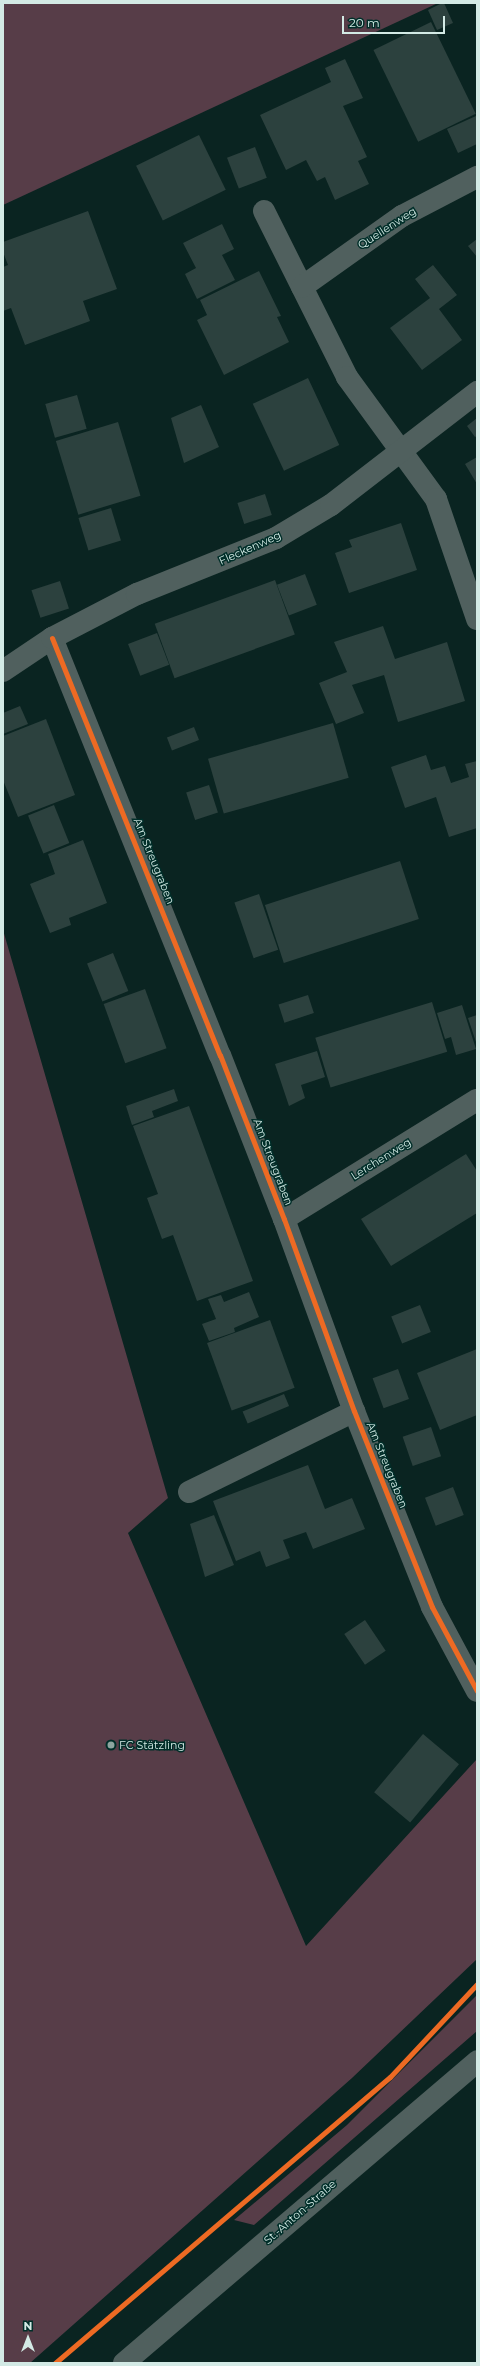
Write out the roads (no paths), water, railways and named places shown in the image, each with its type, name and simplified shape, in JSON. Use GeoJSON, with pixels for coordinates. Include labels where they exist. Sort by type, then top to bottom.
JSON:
{"type":"FeatureCollection","features":[{"type":"Feature","properties":{"kind":"street","name":"Quellenweg"},"geometry":{"type":"LineString","coordinates":[[302,287],[402,216],[477,177]]}},
{"type":"Feature","properties":{"kind":"street"},"geometry":{"type":"LineString","coordinates":[[264,211],[347,377],[436,499],[477,619]]}},
{"type":"Feature","properties":{"kind":"street","name":"Fleckenweg"},"geometry":{"type":"LineString","coordinates":[[3,671],[52,638],[137,594],[276,538],[331,505],[477,392]]}},
{"type":"Feature","properties":{"kind":"street","name":"Am Streugraben"},"geometry":{"type":"LineString","coordinates":[[52,638],[112,783],[284,1219],[354,1411],[432,1607],[477,1691]]}},
{"type":"Feature","properties":{"kind":"street","name":"Lerchenweg"},"geometry":{"type":"LineString","coordinates":[[284,1219],[477,1100]]}},
{"type":"Feature","properties":{"kind":"street"},"geometry":{"type":"LineString","coordinates":[[189,1492],[354,1411]]}},
{"type":"Feature","properties":{"kind":"street","name":"St.-Anton-Straße"},"geometry":{"type":"LineString","coordinates":[[124,2363],[477,2061]]}},
{"type":"Feature","properties":{"kind":"place","name":"FC Stätzling"},"geometry":{"type":"Point","coordinates":[111,1745]}}]}
